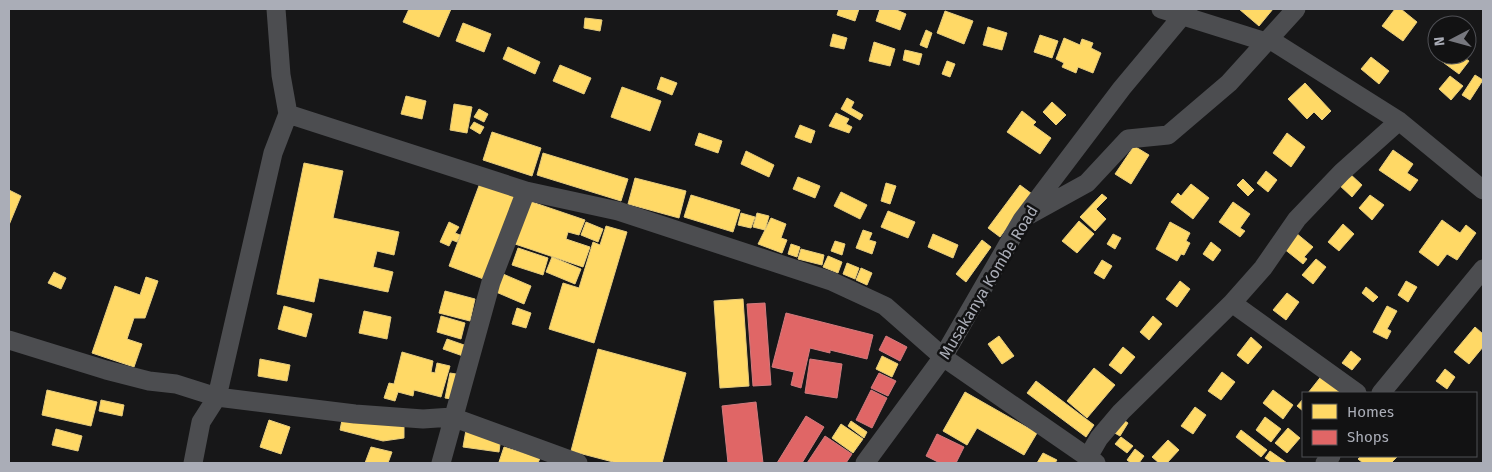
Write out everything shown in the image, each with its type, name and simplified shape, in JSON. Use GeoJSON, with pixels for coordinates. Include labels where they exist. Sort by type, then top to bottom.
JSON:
{"type":"FeatureCollection","features":[{"type":"Feature","properties":{"kind":"street"},"geometry":{"type":"LineString","coordinates":[[193,463],[201,422],[217,397],[273,153],[288,114],[281,75],[276,9]]}},
{"type":"Feature","properties":{"kind":"street"},"geometry":{"type":"LineString","coordinates":[[1160,9],[1185,13],[1266,42],[1269,39]]}},
{"type":"Feature","properties":{"kind":"street"},"geometry":{"type":"LineString","coordinates":[[1022,220],[1087,183],[1128,139],[1168,135],[1229,83],[1296,9]]}},
{"type":"Feature","properties":{"kind":"street","name":"Musakanya Kombe Road"},"geometry":{"type":"LineString","coordinates":[[865,463],[943,357],[1022,220],[1122,88],[1185,13]]}},
{"type":"Feature","properties":{"kind":"street"},"geometry":{"type":"LineString","coordinates":[[1269,39],[1399,121],[1483,190]]}},
{"type":"Feature","properties":{"kind":"street"},"geometry":{"type":"LineString","coordinates":[[288,114],[526,191],[618,211],[831,281],[885,306],[943,357],[1092,460],[1099,438],[1121,412],[1232,303],[1263,268],[1297,219],[1342,172],[1399,121]]}},
{"type":"Feature","properties":{"kind":"street"},"geometry":{"type":"LineString","coordinates":[[441,463],[452,417],[492,282],[526,191]]}},
{"type":"Feature","properties":{"kind":"street"},"geometry":{"type":"LineString","coordinates":[[1382,392],[1483,268]]}},
{"type":"Feature","properties":{"kind":"street"},"geometry":{"type":"LineString","coordinates":[[1232,303],[1356,392]]}},
{"type":"Feature","properties":{"kind":"street"},"geometry":{"type":"LineString","coordinates":[[9,340],[149,382],[176,384],[217,397],[355,414],[422,419],[452,417],[578,463]]}},
{"type":"Feature","properties":{"kind":"building: Homes"},"geometry":{"type":"Polygon","coordinates":[[[409,9],[451,9],[439,37],[403,22],[409,9]]]}},
{"type":"Feature","properties":{"kind":"building: Homes"},"geometry":{"type":"Polygon","coordinates":[[[839,9],[859,9],[855,21],[837,15],[839,9]]]}},
{"type":"Feature","properties":{"kind":"building: Homes"},"geometry":{"type":"Polygon","coordinates":[[[880,9],[894,9],[906,14],[900,30],[876,21],[880,9]]]}},
{"type":"Feature","properties":{"kind":"building: Homes"},"geometry":{"type":"Polygon","coordinates":[[[1239,9],[1273,9],[1259,26],[1239,9]]]}},
{"type":"Feature","properties":{"kind":"building: Homes"},"geometry":{"type":"Polygon","coordinates":[[[1395,9],[1401,9],[1417,22],[1403,41],[1382,26],[1395,9]]]}},
{"type":"Feature","properties":{"kind":"building: Homes"},"geometry":{"type":"Polygon","coordinates":[[[945,11],[973,21],[964,44],[937,33],[945,11]]]}},
{"type":"Feature","properties":{"kind":"building: Homes"},"geometry":{"type":"Polygon","coordinates":[[[585,18],[602,20],[600,31],[584,28],[585,18]]]}},
{"type":"Feature","properties":{"kind":"building: Homes"},"geometry":{"type":"Polygon","coordinates":[[[463,23],[491,34],[484,52],[456,41],[463,23]]]}},
{"type":"Feature","properties":{"kind":"building: Homes"},"geometry":{"type":"Polygon","coordinates":[[[988,27],[1007,33],[1002,50],[983,45],[988,27]]]}},
{"type":"Feature","properties":{"kind":"building: Homes"},"geometry":{"type":"Polygon","coordinates":[[[926,30],[932,33],[927,48],[920,45],[926,30]]]}},
{"type":"Feature","properties":{"kind":"building: Homes"},"geometry":{"type":"Polygon","coordinates":[[[833,34],[847,38],[844,49],[830,46],[833,34]]]}},
{"type":"Feature","properties":{"kind":"building: Homes"},"geometry":{"type":"Polygon","coordinates":[[[1040,35],[1058,41],[1052,58],[1034,52],[1040,35]]]}},
{"type":"Feature","properties":{"kind":"building: Homes"},"geometry":{"type":"Polygon","coordinates":[[[1064,38],[1080,45],[1082,39],[1093,43],[1091,48],[1101,53],[1093,73],[1078,67],[1076,73],[1062,67],[1064,63],[1056,59],[1064,38]]]}},
{"type":"Feature","properties":{"kind":"building: Homes"},"geometry":{"type":"Polygon","coordinates":[[[874,42],[895,49],[890,66],[869,61],[874,42]]]}},
{"type":"Feature","properties":{"kind":"building: Homes"},"geometry":{"type":"Polygon","coordinates":[[[508,47],[540,62],[535,74],[503,59],[508,47]]]}},
{"type":"Feature","properties":{"kind":"building: Homes"},"geometry":{"type":"Polygon","coordinates":[[[905,50],[922,54],[919,65],[903,60],[905,50]]]}},
{"type":"Feature","properties":{"kind":"building: Homes"},"geometry":{"type":"Polygon","coordinates":[[[1371,57],[1389,71],[1379,84],[1361,69],[1371,57]]]}},
{"type":"Feature","properties":{"kind":"building: Homes"},"geometry":{"type":"Polygon","coordinates":[[[947,61],[955,64],[950,77],[942,74],[947,61]]]}},
{"type":"Feature","properties":{"kind":"building: Homes"},"geometry":{"type":"Polygon","coordinates":[[[560,65],[591,78],[584,94],[553,81],[560,65]]]}},
{"type":"Feature","properties":{"kind":"building: Homes"},"geometry":{"type":"Polygon","coordinates":[[[1447,65],[1466,65],[1459,74],[1447,65]]]}},
{"type":"Feature","properties":{"kind":"building: Homes"},"geometry":{"type":"Polygon","coordinates":[[[1475,75],[1483,80],[1470,100],[1462,95],[1475,75]]]}},
{"type":"Feature","properties":{"kind":"building: Homes"},"geometry":{"type":"Polygon","coordinates":[[[1450,76],[1463,86],[1451,100],[1439,89],[1450,76]]]}},
{"type":"Feature","properties":{"kind":"building: Homes"},"geometry":{"type":"Polygon","coordinates":[[[661,77],[677,83],[672,95],[657,89],[661,77]]]}},
{"type":"Feature","properties":{"kind":"building: Homes"},"geometry":{"type":"Polygon","coordinates":[[[1305,83],[1331,111],[1322,120],[1314,112],[1307,119],[1288,99],[1305,83]]]}},
{"type":"Feature","properties":{"kind":"building: Homes"},"geometry":{"type":"Polygon","coordinates":[[[622,87],[661,101],[650,131],[611,117],[622,87]]]}},
{"type":"Feature","properties":{"kind":"building: Homes"},"geometry":{"type":"Polygon","coordinates":[[[406,96],[426,101],[422,119],[401,114],[406,96]]]}},
{"type":"Feature","properties":{"kind":"building: Homes"},"geometry":{"type":"Polygon","coordinates":[[[847,98],[854,102],[851,108],[863,115],[860,120],[841,109],[847,98]]]}},
{"type":"Feature","properties":{"kind":"building: Homes"},"geometry":{"type":"Polygon","coordinates":[[[1052,102],[1066,115],[1056,125],[1043,112],[1052,102]]]}},
{"type":"Feature","properties":{"kind":"building: Homes"},"geometry":{"type":"Polygon","coordinates":[[[454,104],[472,107],[467,133],[450,130],[454,104]]]}},
{"type":"Feature","properties":{"kind":"building: Homes"},"geometry":{"type":"Polygon","coordinates":[[[479,109],[488,114],[484,122],[474,117],[479,109]]]}},
{"type":"Feature","properties":{"kind":"building: Homes"},"geometry":{"type":"Polygon","coordinates":[[[1022,111],[1036,122],[1033,125],[1051,138],[1040,154],[1007,132],[1022,111]]]}},
{"type":"Feature","properties":{"kind":"building: Homes"},"geometry":{"type":"Polygon","coordinates":[[[836,113],[849,119],[846,124],[852,127],[849,133],[829,126],[836,113]]]}},
{"type":"Feature","properties":{"kind":"building: Homes"},"geometry":{"type":"Polygon","coordinates":[[[474,122],[484,127],[480,134],[470,128],[474,122]]]}},
{"type":"Feature","properties":{"kind":"building: Homes"},"geometry":{"type":"Polygon","coordinates":[[[800,125],[815,131],[811,143],[795,137],[800,125]]]}},
{"type":"Feature","properties":{"kind":"building: Homes"},"geometry":{"type":"Polygon","coordinates":[[[492,132],[541,148],[532,176],[483,160],[492,132]]]}},
{"type":"Feature","properties":{"kind":"building: Homes"},"geometry":{"type":"Polygon","coordinates":[[[699,133],[722,141],[718,153],[695,145],[699,133]]]}},
{"type":"Feature","properties":{"kind":"building: Homes"},"geometry":{"type":"Polygon","coordinates":[[[1287,133],[1305,147],[1291,167],[1273,153],[1287,133]]]}},
{"type":"Feature","properties":{"kind":"building: Homes"},"geometry":{"type":"Polygon","coordinates":[[[1134,146],[1149,155],[1131,184],[1115,174],[1134,146]]]}},
{"type":"Feature","properties":{"kind":"building: Homes"},"geometry":{"type":"Polygon","coordinates":[[[1393,150],[1413,164],[1407,173],[1418,180],[1410,191],[1379,170],[1393,150]]]}},
{"type":"Feature","properties":{"kind":"building: Homes"},"geometry":{"type":"Polygon","coordinates":[[[746,151],[774,165],[769,177],[741,164],[746,151]]]}},
{"type":"Feature","properties":{"kind":"building: Homes"},"geometry":{"type":"Polygon","coordinates":[[[543,153],[628,179],[621,201],[537,175],[543,153]]]}},
{"type":"Feature","properties":{"kind":"building: Homes"},"geometry":{"type":"Polygon","coordinates":[[[304,163],[343,171],[333,218],[399,232],[394,255],[377,251],[373,267],[393,272],[388,292],[319,278],[314,302],[277,294],[304,163]]]}},
{"type":"Feature","properties":{"kind":"building: Homes"},"geometry":{"type":"Polygon","coordinates":[[[1266,171],[1277,180],[1268,192],[1257,183],[1266,171]]]}},
{"type":"Feature","properties":{"kind":"building: Homes"},"geometry":{"type":"Polygon","coordinates":[[[1349,173],[1362,185],[1352,197],[1338,184],[1349,173]]]}},
{"type":"Feature","properties":{"kind":"building: Homes"},"geometry":{"type":"Polygon","coordinates":[[[798,177],[820,186],[815,198],[793,189],[798,177]]]}},
{"type":"Feature","properties":{"kind":"building: Homes"},"geometry":{"type":"Polygon","coordinates":[[[635,178],[686,191],[679,218],[628,204],[635,178]]]}},
{"type":"Feature","properties":{"kind":"building: Homes"},"geometry":{"type":"Polygon","coordinates":[[[1243,179],[1254,190],[1248,196],[1237,185],[1243,179]]]}},
{"type":"Feature","properties":{"kind":"building: Homes"},"geometry":{"type":"Polygon","coordinates":[[[480,183],[517,197],[486,280],[449,266],[480,183]]]}},
{"type":"Feature","properties":{"kind":"building: Homes"},"geometry":{"type":"Polygon","coordinates":[[[886,183],[896,186],[890,204],[881,201],[886,183]]]}},
{"type":"Feature","properties":{"kind":"building: Homes"},"geometry":{"type":"Polygon","coordinates":[[[1191,184],[1209,198],[1193,219],[1171,202],[1178,193],[1181,196],[1191,184]]]}},
{"type":"Feature","properties":{"kind":"building: Homes"},"geometry":{"type":"Polygon","coordinates":[[[1020,185],[1032,194],[1000,237],[988,228],[1020,185]]]}},
{"type":"Feature","properties":{"kind":"building: Homes"},"geometry":{"type":"Polygon","coordinates":[[[9,190],[21,196],[9,225],[9,190]]]}},
{"type":"Feature","properties":{"kind":"building: Homes"},"geometry":{"type":"Polygon","coordinates":[[[841,192],[867,205],[860,219],[834,206],[841,192]]]}},
{"type":"Feature","properties":{"kind":"building: Homes"},"geometry":{"type":"Polygon","coordinates":[[[1102,194],[1107,198],[1096,209],[1106,219],[1095,231],[1080,217],[1102,194]]]}},
{"type":"Feature","properties":{"kind":"building: Homes"},"geometry":{"type":"Polygon","coordinates":[[[691,195],[740,210],[733,232],[684,217],[691,195]]]}},
{"type":"Feature","properties":{"kind":"building: Homes"},"geometry":{"type":"Polygon","coordinates":[[[1370,195],[1384,205],[1372,220],[1359,208],[1370,195]]]}},
{"type":"Feature","properties":{"kind":"building: Homes"},"geometry":{"type":"Polygon","coordinates":[[[529,201],[585,220],[579,235],[568,232],[566,239],[590,247],[583,267],[515,244],[529,201]]]}},
{"type":"Feature","properties":{"kind":"building: Homes"},"geometry":{"type":"Polygon","coordinates":[[[1233,202],[1250,214],[1240,228],[1245,231],[1240,237],[1219,222],[1233,202]]]}},
{"type":"Feature","properties":{"kind":"building: Homes"},"geometry":{"type":"Polygon","coordinates":[[[888,211],[915,222],[908,238],[881,227],[888,211]]]}},
{"type":"Feature","properties":{"kind":"building: Homes"},"geometry":{"type":"Polygon","coordinates":[[[741,213],[755,217],[751,228],[738,225],[741,213]]]}},
{"type":"Feature","properties":{"kind":"building: Homes"},"geometry":{"type":"Polygon","coordinates":[[[757,213],[769,216],[765,230],[753,227],[757,213]]]}},
{"type":"Feature","properties":{"kind":"building: Homes"},"geometry":{"type":"Polygon","coordinates":[[[771,218],[786,224],[781,238],[787,240],[782,253],[758,244],[771,218]]]}},
{"type":"Feature","properties":{"kind":"building: Homes"},"geometry":{"type":"Polygon","coordinates":[[[1442,220],[1460,233],[1466,225],[1476,233],[1457,260],[1447,254],[1438,266],[1419,252],[1442,220]]]}},
{"type":"Feature","properties":{"kind":"building: Homes"},"geometry":{"type":"Polygon","coordinates":[[[1079,221],[1094,234],[1077,253],[1062,241],[1079,221]]]}},
{"type":"Feature","properties":{"kind":"building: Homes"},"geometry":{"type":"Polygon","coordinates":[[[449,222],[459,227],[455,233],[460,235],[457,242],[452,240],[449,246],[440,242],[449,222]]]}},
{"type":"Feature","properties":{"kind":"building: Homes"},"geometry":{"type":"Polygon","coordinates":[[[586,222],[603,229],[598,242],[581,235],[586,222]]]}},
{"type":"Feature","properties":{"kind":"building: Homes"},"geometry":{"type":"Polygon","coordinates":[[[1170,222],[1190,233],[1186,241],[1190,243],[1184,255],[1181,254],[1177,261],[1156,249],[1170,222]]]}},
{"type":"Feature","properties":{"kind":"building: Homes"},"geometry":{"type":"Polygon","coordinates":[[[1343,224],[1354,234],[1339,251],[1328,242],[1343,224]]]}},
{"type":"Feature","properties":{"kind":"building: Homes"},"geometry":{"type":"Polygon","coordinates":[[[606,226],[627,232],[594,343],[549,329],[563,283],[579,288],[593,242],[600,245],[606,226]]]}},
{"type":"Feature","properties":{"kind":"building: Homes"},"geometry":{"type":"Polygon","coordinates":[[[863,230],[872,233],[869,240],[876,242],[872,254],[856,248],[863,230]]]}},
{"type":"Feature","properties":{"kind":"building: Homes"},"geometry":{"type":"Polygon","coordinates":[[[1296,233],[1313,247],[1304,257],[1307,259],[1303,264],[1283,248],[1296,233]]]}},
{"type":"Feature","properties":{"kind":"building: Homes"},"geometry":{"type":"Polygon","coordinates":[[[933,234],[958,245],[953,258],[928,247],[933,234]]]}},
{"type":"Feature","properties":{"kind":"building: Homes"},"geometry":{"type":"Polygon","coordinates":[[[1113,234],[1121,238],[1115,249],[1107,244],[1113,234]]]}},
{"type":"Feature","properties":{"kind":"building: Homes"},"geometry":{"type":"Polygon","coordinates":[[[982,240],[991,247],[966,282],[956,274],[982,240]]]}},
{"type":"Feature","properties":{"kind":"building: Homes"},"geometry":{"type":"Polygon","coordinates":[[[835,241],[845,244],[842,255],[831,251],[835,241]]]}},
{"type":"Feature","properties":{"kind":"building: Homes"},"geometry":{"type":"Polygon","coordinates":[[[1211,242],[1221,250],[1213,261],[1203,254],[1211,242]]]}},
{"type":"Feature","properties":{"kind":"building: Homes"},"geometry":{"type":"Polygon","coordinates":[[[791,244],[800,247],[797,257],[788,254],[791,244]]]}},
{"type":"Feature","properties":{"kind":"building: Homes"},"geometry":{"type":"Polygon","coordinates":[[[518,248],[548,258],[543,275],[512,265],[518,248]]]}},
{"type":"Feature","properties":{"kind":"building: Homes"},"geometry":{"type":"Polygon","coordinates":[[[801,249],[824,255],[822,265],[798,259],[801,249]]]}},
{"type":"Feature","properties":{"kind":"building: Homes"},"geometry":{"type":"Polygon","coordinates":[[[828,256],[842,262],[838,273],[823,267],[828,256]]]}},
{"type":"Feature","properties":{"kind":"building: Homes"},"geometry":{"type":"Polygon","coordinates":[[[552,257],[581,269],[575,284],[546,272],[552,257]]]}},
{"type":"Feature","properties":{"kind":"building: Homes"},"geometry":{"type":"Polygon","coordinates":[[[1316,259],[1326,267],[1313,284],[1302,275],[1316,259]]]}},
{"type":"Feature","properties":{"kind":"building: Homes"},"geometry":{"type":"Polygon","coordinates":[[[1102,260],[1112,266],[1104,279],[1094,273],[1102,260]]]}},
{"type":"Feature","properties":{"kind":"building: Homes"},"geometry":{"type":"Polygon","coordinates":[[[847,263],[859,268],[855,279],[843,274],[847,263]]]}},
{"type":"Feature","properties":{"kind":"building: Homes"},"geometry":{"type":"Polygon","coordinates":[[[861,268],[872,273],[867,285],[856,280],[861,268]]]}},
{"type":"Feature","properties":{"kind":"building: Homes"},"geometry":{"type":"Polygon","coordinates":[[[54,272],[66,278],[61,289],[48,283],[54,272]]]}},
{"type":"Feature","properties":{"kind":"building: Homes"},"geometry":{"type":"Polygon","coordinates":[[[503,274],[531,286],[524,304],[496,292],[503,274]]]}},
{"type":"Feature","properties":{"kind":"building: Homes"},"geometry":{"type":"Polygon","coordinates":[[[146,277],[158,281],[145,318],[134,318],[127,339],[142,344],[134,367],[92,353],[115,286],[140,295],[146,277]]]}},
{"type":"Feature","properties":{"kind":"building: Homes"},"geometry":{"type":"Polygon","coordinates":[[[1180,281],[1190,289],[1177,307],[1166,299],[1180,281]]]}},
{"type":"Feature","properties":{"kind":"building: Homes"},"geometry":{"type":"Polygon","coordinates":[[[1406,281],[1417,287],[1408,302],[1398,295],[1406,281]]]}},
{"type":"Feature","properties":{"kind":"building: Homes"},"geometry":{"type":"Polygon","coordinates":[[[1366,287],[1378,297],[1373,302],[1362,293],[1366,287]]]}},
{"type":"Feature","properties":{"kind":"building: Homes"},"geometry":{"type":"Polygon","coordinates":[[[445,291],[475,299],[470,321],[439,313],[445,291]]]}},
{"type":"Feature","properties":{"kind":"building: Homes"},"geometry":{"type":"Polygon","coordinates":[[[1287,293],[1299,302],[1286,320],[1273,310],[1287,293]]]}},
{"type":"Feature","properties":{"kind":"building: Homes"},"geometry":{"type":"Polygon","coordinates":[[[743,299],[749,386],[720,388],[714,301],[743,299]]]}},
{"type":"Feature","properties":{"kind":"building: Homes"},"geometry":{"type":"Polygon","coordinates":[[[284,306],[312,314],[306,337],[278,329],[284,306]]]}},
{"type":"Feature","properties":{"kind":"building: Homes"},"geometry":{"type":"Polygon","coordinates":[[[1387,306],[1397,311],[1387,329],[1391,331],[1387,339],[1373,332],[1387,306]]]}},
{"type":"Feature","properties":{"kind":"building: Homes"},"geometry":{"type":"Polygon","coordinates":[[[517,308],[531,313],[526,328],[512,324],[517,308]]]}},
{"type":"Feature","properties":{"kind":"building: Homes"},"geometry":{"type":"Polygon","coordinates":[[[364,311],[391,317],[387,339],[359,333],[364,311]]]}},
{"type":"Feature","properties":{"kind":"building: Homes"},"geometry":{"type":"Polygon","coordinates":[[[441,316],[465,323],[461,339],[437,332],[441,316]]]}},
{"type":"Feature","properties":{"kind":"building: Homes"},"geometry":{"type":"Polygon","coordinates":[[[1153,316],[1162,324],[1149,340],[1140,332],[1153,316]]]}},
{"type":"Feature","properties":{"kind":"building: Homes"},"geometry":{"type":"Polygon","coordinates":[[[1475,327],[1483,334],[1483,347],[1469,364],[1454,352],[1475,327]]]}},
{"type":"Feature","properties":{"kind":"building: Homes"},"geometry":{"type":"Polygon","coordinates":[[[999,336],[1014,356],[1002,364],[988,344],[999,336]]]}},
{"type":"Feature","properties":{"kind":"building: Homes"},"geometry":{"type":"Polygon","coordinates":[[[1251,337],[1262,347],[1248,364],[1237,355],[1251,337]]]}},
{"type":"Feature","properties":{"kind":"building: Homes"},"geometry":{"type":"Polygon","coordinates":[[[447,339],[467,346],[463,356],[443,349],[447,339]]]}},
{"type":"Feature","properties":{"kind":"building: Homes"},"geometry":{"type":"Polygon","coordinates":[[[1123,347],[1135,357],[1121,374],[1109,365],[1123,347]]]}},
{"type":"Feature","properties":{"kind":"building: Homes"},"geometry":{"type":"Polygon","coordinates":[[[598,349],[686,373],[662,463],[617,463],[571,451],[598,349]]]}},
{"type":"Feature","properties":{"kind":"building: Homes"},"geometry":{"type":"Polygon","coordinates":[[[1351,351],[1361,359],[1352,370],[1342,363],[1351,351]]]}},
{"type":"Feature","properties":{"kind":"building: Homes"},"geometry":{"type":"Polygon","coordinates":[[[402,352],[433,361],[431,372],[435,373],[437,363],[450,366],[441,397],[414,390],[413,396],[398,392],[395,401],[384,398],[389,383],[394,384],[402,352]]]}},
{"type":"Feature","properties":{"kind":"building: Homes"},"geometry":{"type":"Polygon","coordinates":[[[882,356],[898,364],[892,377],[876,369],[882,356]]]}},
{"type":"Feature","properties":{"kind":"building: Homes"},"geometry":{"type":"Polygon","coordinates":[[[260,359],[290,365],[287,381],[258,376],[260,359]]]}},
{"type":"Feature","properties":{"kind":"building: Homes"},"geometry":{"type":"Polygon","coordinates":[[[1094,368],[1115,385],[1087,418],[1067,401],[1094,368]]]}},
{"type":"Feature","properties":{"kind":"building: Homes"},"geometry":{"type":"Polygon","coordinates":[[[1445,369],[1455,377],[1447,389],[1436,381],[1445,369]]]}},
{"type":"Feature","properties":{"kind":"building: Homes"},"geometry":{"type":"Polygon","coordinates":[[[1222,372],[1235,382],[1221,400],[1208,391],[1222,372]]]}},
{"type":"Feature","properties":{"kind":"building: Homes"},"geometry":{"type":"Polygon","coordinates":[[[450,373],[456,374],[452,399],[445,398],[450,373]]]}},
{"type":"Feature","properties":{"kind":"building: Homes"},"geometry":{"type":"Polygon","coordinates":[[[1323,374],[1345,392],[1309,392],[1323,374]]]}},
{"type":"Feature","properties":{"kind":"building: Homes"},"geometry":{"type":"Polygon","coordinates":[[[1036,381],[1094,425],[1086,437],[1027,393],[1036,381]]]}},
{"type":"Feature","properties":{"kind":"building: Homes"},"geometry":{"type":"Polygon","coordinates":[[[47,390],[97,402],[91,426],[42,415],[47,390]]]}},
{"type":"Feature","properties":{"kind":"building: Homes"},"geometry":{"type":"Polygon","coordinates":[[[1273,390],[1293,405],[1283,419],[1263,403],[1273,390]]]}},
{"type":"Feature","properties":{"kind":"building: Homes"},"geometry":{"type":"Polygon","coordinates":[[[965,392],[1037,433],[1024,455],[977,428],[967,445],[943,431],[965,392]]]}},
{"type":"Feature","properties":{"kind":"building: Homes"},"geometry":{"type":"Polygon","coordinates":[[[101,400],[124,405],[122,416],[99,411],[101,400]]]}},
{"type":"Feature","properties":{"kind":"building: Homes"},"geometry":{"type":"Polygon","coordinates":[[[1302,400],[1302,410],[1297,406],[1302,400]]]}},
{"type":"Feature","properties":{"kind":"building: Homes"},"geometry":{"type":"Polygon","coordinates":[[[1195,407],[1206,415],[1193,434],[1181,426],[1195,407]]]}},
{"type":"Feature","properties":{"kind":"building: Homes"},"geometry":{"type":"Polygon","coordinates":[[[343,415],[404,424],[404,438],[383,441],[340,430],[343,415]]]}},
{"type":"Feature","properties":{"kind":"building: Homes"},"geometry":{"type":"Polygon","coordinates":[[[1265,417],[1281,429],[1271,442],[1256,430],[1265,417]]]}},
{"type":"Feature","properties":{"kind":"building: Homes"},"geometry":{"type":"Polygon","coordinates":[[[1122,419],[1128,423],[1120,436],[1113,432],[1122,419]]]}},
{"type":"Feature","properties":{"kind":"building: Homes"},"geometry":{"type":"Polygon","coordinates":[[[269,420],[290,427],[281,454],[260,447],[269,420]]]}},
{"type":"Feature","properties":{"kind":"building: Homes"},"geometry":{"type":"Polygon","coordinates":[[[851,421],[867,432],[864,438],[848,426],[851,421]]]}},
{"type":"Feature","properties":{"kind":"building: Homes"},"geometry":{"type":"Polygon","coordinates":[[[841,424],[863,439],[853,453],[832,438],[841,424]]]}},
{"type":"Feature","properties":{"kind":"building: Homes"},"geometry":{"type":"Polygon","coordinates":[[[1288,428],[1300,438],[1287,453],[1275,443],[1288,428]]]}},
{"type":"Feature","properties":{"kind":"building: Homes"},"geometry":{"type":"Polygon","coordinates":[[[56,429],[82,436],[78,451],[52,445],[56,429]]]}},
{"type":"Feature","properties":{"kind":"building: Homes"},"geometry":{"type":"Polygon","coordinates":[[[466,430],[501,436],[499,452],[463,447],[466,430]]]}},
{"type":"Feature","properties":{"kind":"building: Homes"},"geometry":{"type":"Polygon","coordinates":[[[1241,430],[1267,450],[1261,457],[1236,437],[1241,430]]]}},
{"type":"Feature","properties":{"kind":"building: Homes"},"geometry":{"type":"Polygon","coordinates":[[[1121,437],[1133,446],[1127,453],[1115,444],[1121,437]]]}},
{"type":"Feature","properties":{"kind":"building: Homes"},"geometry":{"type":"Polygon","coordinates":[[[1168,440],[1179,450],[1167,463],[1159,463],[1152,457],[1168,440]]]}},
{"type":"Feature","properties":{"kind":"building: Homes"},"geometry":{"type":"Polygon","coordinates":[[[371,447],[392,452],[388,463],[365,463],[371,447]]]}},
{"type":"Feature","properties":{"kind":"building: Homes"},"geometry":{"type":"Polygon","coordinates":[[[504,447],[540,458],[538,463],[499,462],[504,447]]]}},
{"type":"Feature","properties":{"kind":"building: Homes"},"geometry":{"type":"Polygon","coordinates":[[[1135,449],[1144,456],[1139,463],[1131,463],[1127,460],[1135,449]]]}},
{"type":"Feature","properties":{"kind":"building: Homes"},"geometry":{"type":"Polygon","coordinates":[[[1270,451],[1287,463],[1272,463],[1265,458],[1270,451]]]}},
{"type":"Feature","properties":{"kind":"building: Homes"},"geometry":{"type":"Polygon","coordinates":[[[1043,453],[1057,460],[1055,463],[1037,463],[1043,453]]]}},
{"type":"Feature","properties":{"kind":"building: Homes"},"geometry":{"type":"Polygon","coordinates":[[[1360,457],[1397,457],[1391,463],[1363,463],[1358,459],[1360,457]]]}},
{"type":"Feature","properties":{"kind":"building: Shops"},"geometry":{"type":"Polygon","coordinates":[[[765,303],[771,385],[753,386],[747,304],[765,303]]]}},
{"type":"Feature","properties":{"kind":"building: Shops"},"geometry":{"type":"Polygon","coordinates":[[[786,313],[873,335],[867,359],[830,350],[830,353],[810,348],[801,388],[791,385],[794,372],[772,367],[786,313]]]}},
{"type":"Feature","properties":{"kind":"building: Shops"},"geometry":{"type":"Polygon","coordinates":[[[886,336],[907,347],[900,361],[879,350],[886,336]]]}},
{"type":"Feature","properties":{"kind":"building: Shops"},"geometry":{"type":"Polygon","coordinates":[[[810,359],[842,364],[837,398],[805,393],[810,359]]]}},
{"type":"Feature","properties":{"kind":"building: Shops"},"geometry":{"type":"Polygon","coordinates":[[[879,373],[896,381],[888,396],[871,388],[879,373]]]}},
{"type":"Feature","properties":{"kind":"building: Shops"},"geometry":{"type":"Polygon","coordinates":[[[871,390],[887,398],[872,428],[856,420],[871,390]]]}},
{"type":"Feature","properties":{"kind":"building: Shops"},"geometry":{"type":"Polygon","coordinates":[[[756,402],[763,463],[728,463],[722,406],[756,402]]]}},
{"type":"Feature","properties":{"kind":"building: Shops"},"geometry":{"type":"Polygon","coordinates":[[[806,416],[824,427],[802,463],[777,463],[806,416]]]}},
{"type":"Feature","properties":{"kind":"building: Shops"},"geometry":{"type":"Polygon","coordinates":[[[937,434],[964,447],[956,463],[940,463],[926,456],[937,434]]]}},
{"type":"Feature","properties":{"kind":"building: Shops"},"geometry":{"type":"Polygon","coordinates":[[[825,436],[852,454],[846,463],[807,463],[825,436]]]}}]}
